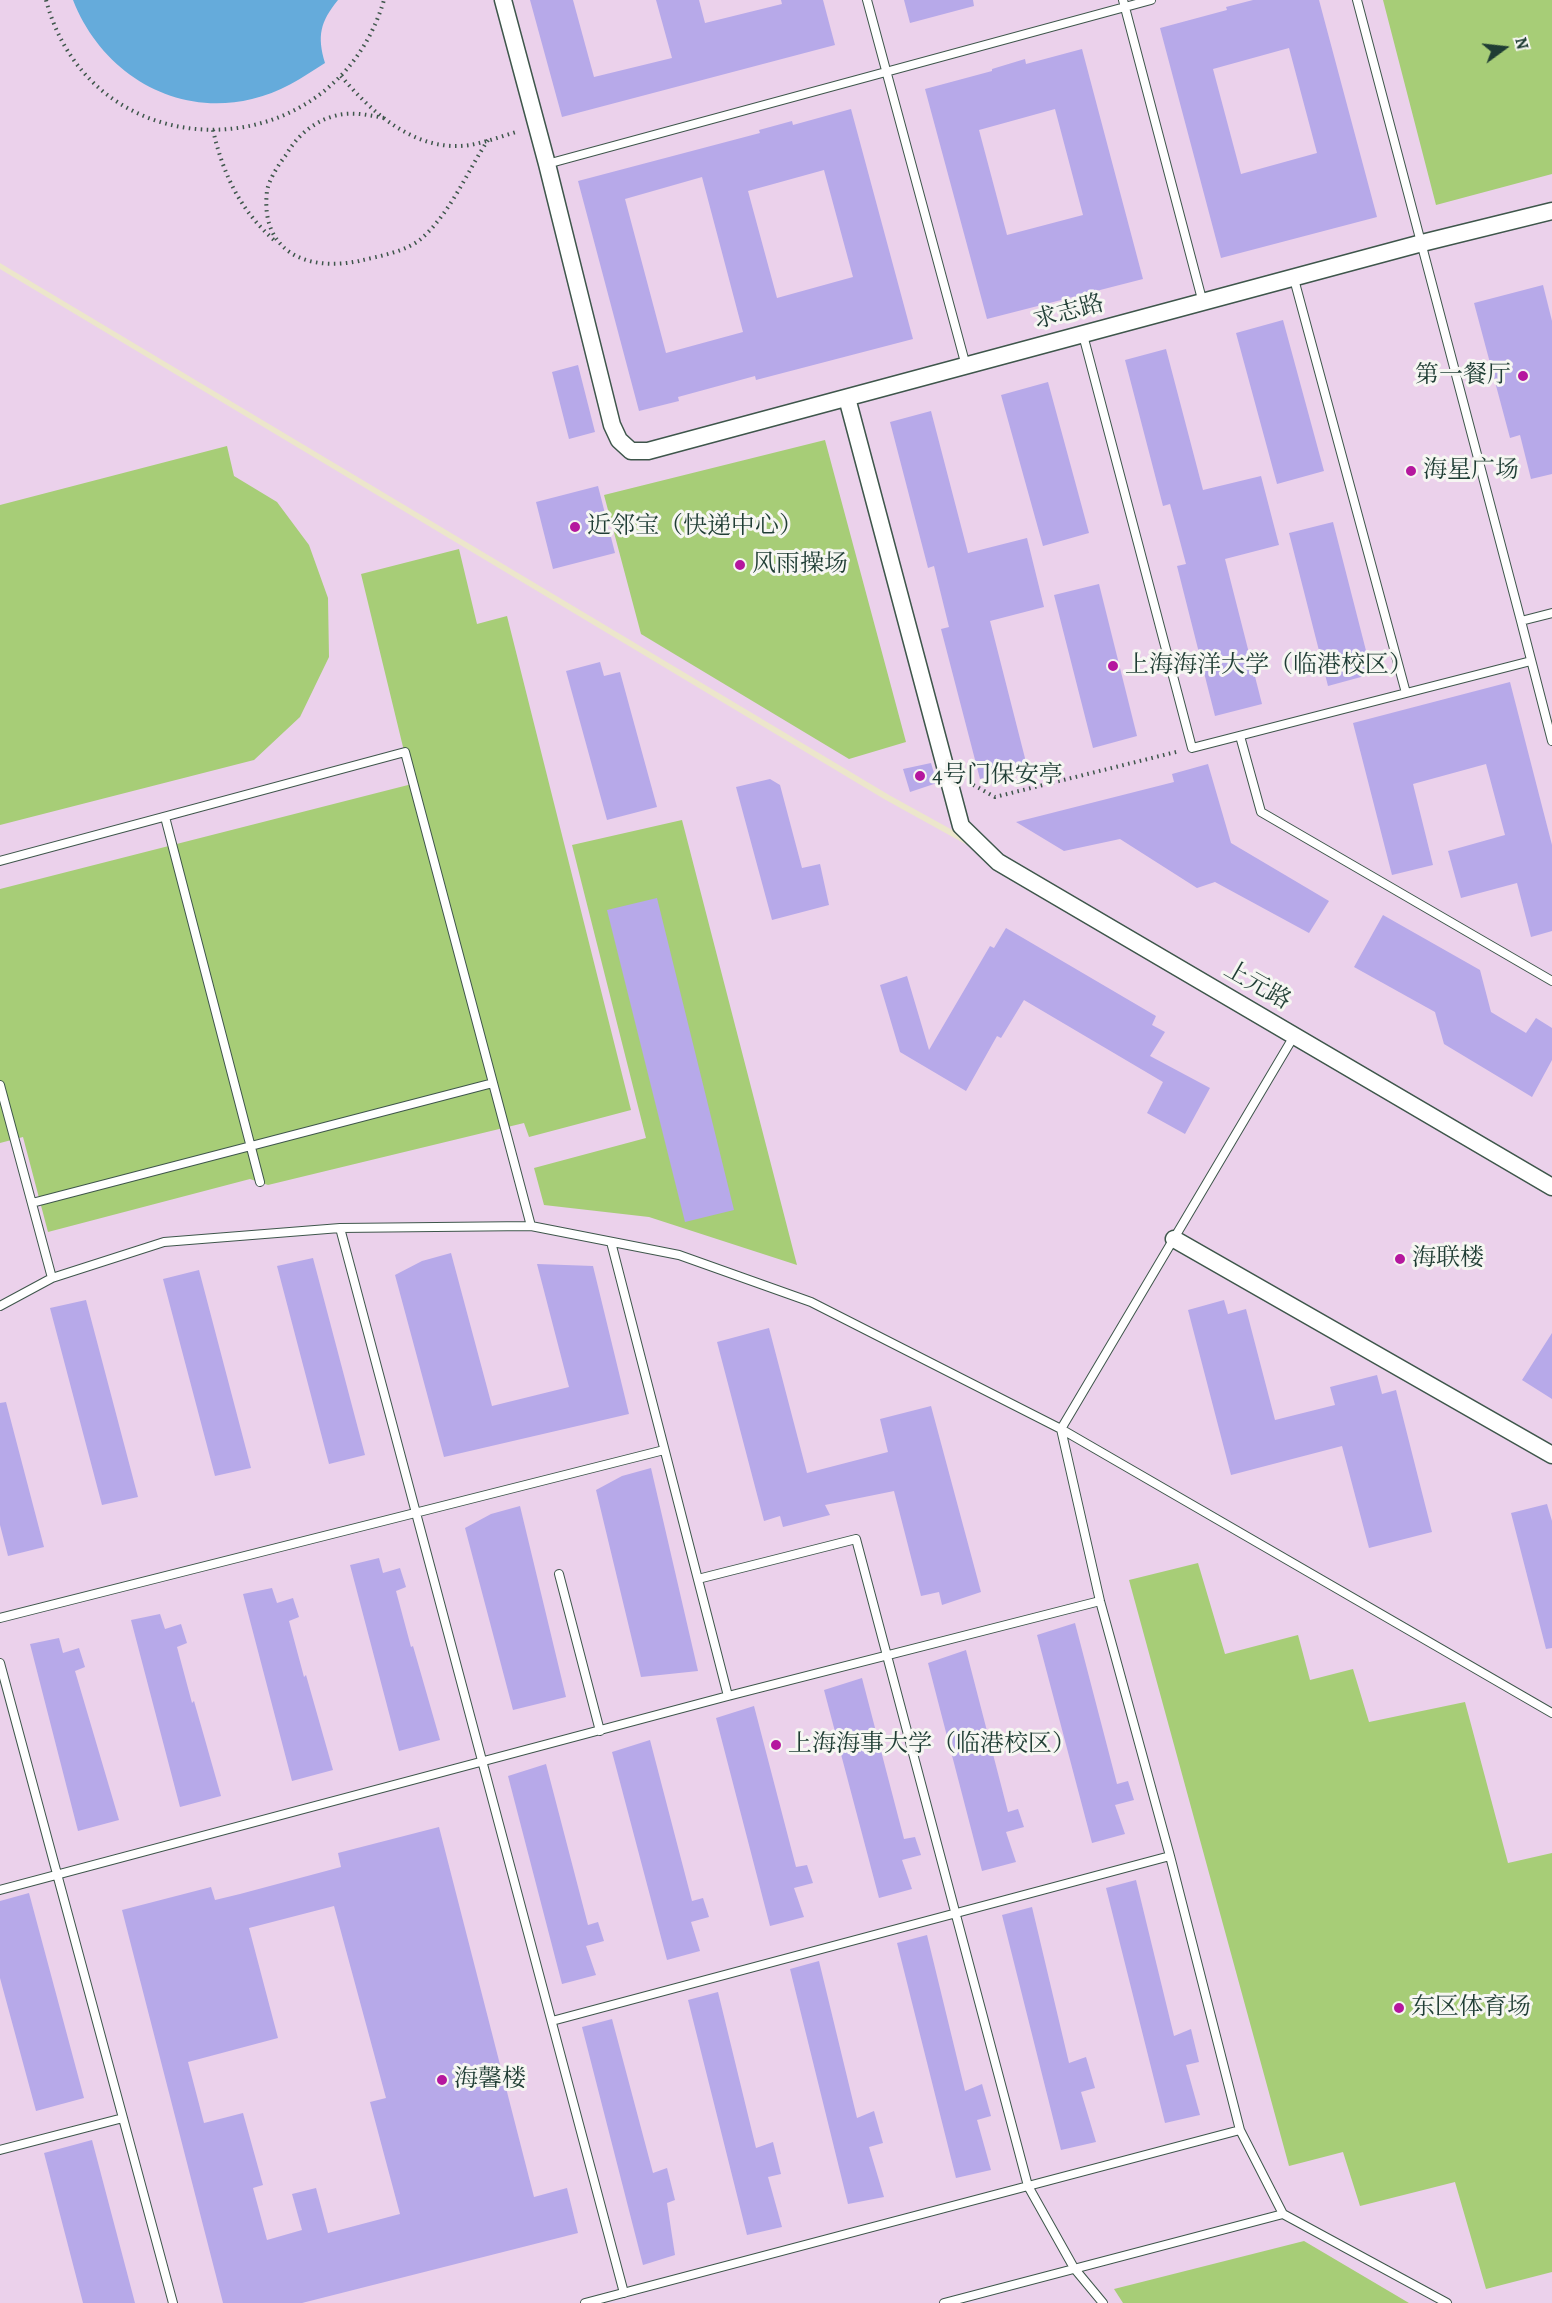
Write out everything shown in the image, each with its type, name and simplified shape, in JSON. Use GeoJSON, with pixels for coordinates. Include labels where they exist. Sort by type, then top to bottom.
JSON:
{"type":"FeatureCollection","features":[{"type":"Feature","properties":{"kind":"street"},"geometry":{"type":"LineString","coordinates":[[503,0],[547,164]]}},
{"type":"Feature","properties":{"kind":"street","name":"求志路"},"geometry":{"type":"LineString","coordinates":[[547,164],[612,425],[619,440],[632,451],[648,451],[1422,243],[1552,211]]}},
{"type":"Feature","properties":{"kind":"street","name":"上元路"},"geometry":{"type":"LineString","coordinates":[[847,398],[961,826],[998,862],[1552,1187]]}},
{"type":"Feature","properties":{"kind":"street"},"geometry":{"type":"LineString","coordinates":[[1174,1239],[1552,1455]]}},
{"type":"Feature","properties":{"kind":"lane"},"geometry":{"type":"LineString","coordinates":[[867,0],[966,366]]}},
{"type":"Feature","properties":{"kind":"lane"},"geometry":{"type":"LineString","coordinates":[[547,164],[1124,3],[1151,0]]}},
{"type":"Feature","properties":{"kind":"lane"},"geometry":{"type":"LineString","coordinates":[[1357,0],[1552,741]]}},
{"type":"Feature","properties":{"kind":"lane"},"geometry":{"type":"LineString","coordinates":[[1124,3],[1203,303]]}},
{"type":"Feature","properties":{"kind":"lane"},"geometry":{"type":"LineString","coordinates":[[1294,279],[1406,693]]}},
{"type":"Feature","properties":{"kind":"lane"},"geometry":{"type":"LineString","coordinates":[[1083,334],[1192,748],[1531,661]]}},
{"type":"Feature","properties":{"kind":"lane"},"geometry":{"type":"LineString","coordinates":[[1521,621],[1552,613]]}},
{"type":"Feature","properties":{"kind":"lane"},"geometry":{"type":"LineString","coordinates":[[1240,736],[1261,812],[1552,981]]}},
{"type":"Feature","properties":{"kind":"lane"},"geometry":{"type":"LineString","coordinates":[[0,861],[405,752],[531,1226]]}},
{"type":"Feature","properties":{"kind":"lane"},"geometry":{"type":"LineString","coordinates":[[165,817],[260,1182]]}},
{"type":"Feature","properties":{"kind":"lane"},"geometry":{"type":"LineString","coordinates":[[1294,1036],[1061,1429],[1100,1601],[1170,1856],[1240,2130],[1283,2214],[1447,2303]]}},
{"type":"Feature","properties":{"kind":"lane"},"geometry":{"type":"LineString","coordinates":[[32,1203],[493,1083]]}},
{"type":"Feature","properties":{"kind":"lane"},"geometry":{"type":"LineString","coordinates":[[0,1085],[52,1278]]}},
{"type":"Feature","properties":{"kind":"lane"},"geometry":{"type":"LineString","coordinates":[[0,1306],[52,1278],[164,1242],[340,1228],[531,1226],[679,1255],[811,1302],[1061,1429],[1552,1713]]}},
{"type":"Feature","properties":{"kind":"lane"},"geometry":{"type":"LineString","coordinates":[[340,1228],[413,1513],[483,1763],[624,2293]]}},
{"type":"Feature","properties":{"kind":"lane"},"geometry":{"type":"LineString","coordinates":[[611,1242],[728,1696]]}},
{"type":"Feature","properties":{"kind":"lane"},"geometry":{"type":"LineString","coordinates":[[0,1618],[664,1449]]}},
{"type":"Feature","properties":{"kind":"lane"},"geometry":{"type":"LineString","coordinates":[[698,1579],[856,1539],[1028,2186],[1074,2268],[1103,2303]]}},
{"type":"Feature","properties":{"kind":"lane"},"geometry":{"type":"LineString","coordinates":[[559,1574],[600,1731]]}},
{"type":"Feature","properties":{"kind":"lane"},"geometry":{"type":"LineString","coordinates":[[0,1890],[728,1696],[1100,1601]]}},
{"type":"Feature","properties":{"kind":"lane"},"geometry":{"type":"LineString","coordinates":[[0,1663],[174,2303]]}},
{"type":"Feature","properties":{"kind":"lane"},"geometry":{"type":"LineString","coordinates":[[552,2021],[1170,1856]]}},
{"type":"Feature","properties":{"kind":"lane"},"geometry":{"type":"LineString","coordinates":[[0,2150],[123,2118]]}},
{"type":"Feature","properties":{"kind":"lane"},"geometry":{"type":"LineString","coordinates":[[585,2303],[1240,2130]]}},
{"type":"Feature","properties":{"kind":"lane"},"geometry":{"type":"LineString","coordinates":[[944,2303],[1283,2214]]}},
{"type":"Feature","properties":{"kind":"path"},"geometry":{"type":"LineString","coordinates":[[46,0],[58,34],[70,54],[103,90],[122,104],[166,124],[189,129],[213,130],[260,125],[283,117],[324,93],[341,76],[369,38],[384,0]]}},
{"type":"Feature","properties":{"kind":"path"},"geometry":{"type":"LineString","coordinates":[[341,76],[361,100],[399,130],[434,144],[469,145],[537,126]]}},
{"type":"Feature","properties":{"kind":"path"},"geometry":{"type":"LineString","coordinates":[[276,242],[268,220],[267,189],[293,143],[311,126],[335,116],[357,113],[384,118]]}},
{"type":"Feature","properties":{"kind":"path"},"geometry":{"type":"LineString","coordinates":[[213,130],[229,183],[243,207],[260,228],[300,258],[326,265],[391,254],[421,239],[442,215],[488,140]]}},
{"type":"Feature","properties":{"kind":"path"},"geometry":{"type":"LineString","coordinates":[[995,797],[1192,748]]}},
{"type":"Feature","properties":{"kind":"shaded area","name":"上海海洋大学（临港校区）"},"geometry":{"type":"Polygon","coordinates":[[[0,0],[1552,0],[1552,1180],[1003,858],[889,795],[0,263],[0,0]]]}},
{"type":"Feature","properties":{"kind":"shaded area","name":"上海海事大学（临港校区）"},"geometry":{"type":"Polygon","coordinates":[[[0,269],[884,799],[998,862],[1552,1187],[1552,2303],[0,2303],[0,269]]]}},
{"type":"Feature","properties":{"kind":"green space"},"geometry":{"type":"Polygon","coordinates":[[[1383,0],[1552,0],[1552,174],[1436,205],[1383,0]]]}},
{"type":"Feature","properties":{"kind":"green space","name":"风雨操场"},"geometry":{"type":"Polygon","coordinates":[[[825,440],[906,742],[849,759],[641,634],[604,495],[825,440]]]}},
{"type":"Feature","properties":{"kind":"green space"},"geometry":{"type":"Polygon","coordinates":[[[227,446],[234,476],[277,502],[309,545],[328,598],[329,657],[300,717],[254,760],[0,825],[0,505],[227,446]]]}},
{"type":"Feature","properties":{"kind":"green space"},"geometry":{"type":"Polygon","coordinates":[[[459,549],[477,624],[507,616],[631,1110],[529,1137],[524,1123],[268,1185],[250,1179],[48,1232],[23,1137],[0,1143],[0,889],[412,784],[361,574],[459,549]]]}},
{"type":"Feature","properties":{"kind":"green space"},"geometry":{"type":"Polygon","coordinates":[[[682,820],[797,1265],[649,1217],[544,1205],[534,1168],[646,1138],[572,845],[682,820]]]}},
{"type":"Feature","properties":{"kind":"green space","name":"东区体育场"},"geometry":{"type":"Polygon","coordinates":[[[1198,1563],[1225,1654],[1298,1635],[1310,1680],[1353,1669],[1369,1722],[1465,1702],[1508,1863],[1552,1853],[1552,2272],[1486,2289],[1455,2182],[1360,2206],[1343,2152],[1289,2166],[1129,1580],[1198,1563]]]}},
{"type":"Feature","properties":{"kind":"green space"},"geometry":{"type":"Polygon","coordinates":[[[1304,2241],[1409,2303],[1123,2303],[1114,2289],[1304,2241]]]}},
{"type":"Feature","properties":{"kind":"water"},"geometry":{"type":"Polygon","coordinates":[[[73,0],[338,0],[327,15],[322,30],[321,45],[325,63],[272,93],[252,99],[223,103],[195,102],[168,95],[144,84],[121,68],[102,49],[86,26],[73,0]]]}},
{"type":"Feature","properties":{"kind":"building"},"geometry":{"type":"Polygon","coordinates":[[[530,0],[573,0],[594,77],[672,58],[656,0],[699,0],[705,23],[782,4],[781,0],[823,0],[835,45],[562,117],[530,0]]]}},
{"type":"Feature","properties":{"kind":"building"},"geometry":{"type":"Polygon","coordinates":[[[904,0],[973,0],[974,6],[910,23],[904,0]]]}},
{"type":"Feature","properties":{"kind":"building"},"geometry":{"type":"Polygon","coordinates":[[[1253,0],[1319,0],[1377,217],[1221,258],[1160,28],[1227,10],[1226,7],[1253,0]],[[1289,48],[1213,69],[1241,174],[1317,153],[1289,48]]]}},
{"type":"Feature","properties":{"kind":"building"},"geometry":{"type":"Polygon","coordinates":[[[1082,49],[1143,279],[987,319],[925,89],[992,71],[992,69],[1025,59],[1026,64],[1082,49]],[[1055,109],[979,130],[1007,235],[1083,215],[1055,109]]]}},
{"type":"Feature","properties":{"kind":"building"},"geometry":{"type":"Polygon","coordinates":[[[851,109],[913,339],[756,380],[755,376],[678,397],[679,401],[639,411],[578,181],[760,133],[759,130],[792,121],[793,125],[851,109]],[[824,170],[748,191],[777,298],[853,277],[824,170]],[[702,177],[625,199],[666,353],[743,332],[702,177]]]}},
{"type":"Feature","properties":{"kind":"building","name":"第一餐厅"},"geometry":{"type":"Polygon","coordinates":[[[1543,285],[1552,321],[1552,474],[1531,479],[1520,435],[1510,438],[1474,303],[1543,285]]]}},
{"type":"Feature","properties":{"kind":"building"},"geometry":{"type":"Polygon","coordinates":[[[1283,320],[1324,471],[1277,484],[1236,333],[1283,320]]]}},
{"type":"Feature","properties":{"kind":"building"},"geometry":{"type":"Polygon","coordinates":[[[1166,349],[1203,490],[1261,476],[1279,545],[1225,559],[1262,704],[1215,716],[1177,566],[1186,564],[1170,504],[1163,506],[1125,360],[1166,349]]]}},
{"type":"Feature","properties":{"kind":"building"},"geometry":{"type":"Polygon","coordinates":[[[578,365],[595,432],[569,439],[552,372],[578,365]]]}},
{"type":"Feature","properties":{"kind":"building"},"geometry":{"type":"Polygon","coordinates":[[[1048,382],[1089,533],[1043,546],[1001,395],[1048,382]]]}},
{"type":"Feature","properties":{"kind":"building"},"geometry":{"type":"Polygon","coordinates":[[[931,411],[968,553],[1027,538],[1044,607],[990,621],[1027,766],[980,779],[941,629],[949,627],[934,566],[928,568],[890,422],[931,411]]]}},
{"type":"Feature","properties":{"kind":"building","name":"近邻宝（快递中心）"},"geometry":{"type":"Polygon","coordinates":[[[598,486],[615,553],[553,569],[536,502],[598,486]]]}},
{"type":"Feature","properties":{"kind":"building"},"geometry":{"type":"Polygon","coordinates":[[[1333,522],[1372,674],[1328,686],[1289,533],[1333,522]]]}},
{"type":"Feature","properties":{"kind":"building"},"geometry":{"type":"Polygon","coordinates":[[[1099,584],[1137,736],[1093,748],[1054,595],[1099,584]]]}},
{"type":"Feature","properties":{"kind":"building"},"geometry":{"type":"Polygon","coordinates":[[[600,662],[604,676],[620,672],[657,807],[607,820],[566,671],[600,662]]]}},
{"type":"Feature","properties":{"kind":"building"},"geometry":{"type":"Polygon","coordinates":[[[1510,682],[1552,845],[1552,931],[1531,937],[1517,883],[1461,898],[1448,851],[1505,835],[1486,764],[1413,784],[1433,865],[1392,875],[1353,723],[1510,682]]]}},
{"type":"Feature","properties":{"kind":"building","name":"4号门保安亭"},"geometry":{"type":"Polygon","coordinates":[[[931,763],[937,783],[910,792],[903,769],[931,763]]]}},
{"type":"Feature","properties":{"kind":"building"},"geometry":{"type":"Polygon","coordinates":[[[1208,764],[1231,843],[1329,901],[1309,933],[1215,882],[1197,888],[1120,839],[1064,851],[1016,822],[1174,782],[1172,774],[1208,764]]]}},
{"type":"Feature","properties":{"kind":"building"},"geometry":{"type":"Polygon","coordinates":[[[770,779],[780,785],[802,868],[820,864],[829,905],[772,920],[736,787],[770,779]]]}},
{"type":"Feature","properties":{"kind":"building"},"geometry":{"type":"Polygon","coordinates":[[[657,898],[734,1210],[685,1222],[607,910],[657,898]]]}},
{"type":"Feature","properties":{"kind":"building"},"geometry":{"type":"Polygon","coordinates":[[[1383,915],[1480,970],[1491,1012],[1526,1033],[1536,1018],[1552,1028],[1552,1060],[1532,1097],[1444,1044],[1435,1012],[1354,967],[1383,915]]]}},
{"type":"Feature","properties":{"kind":"building"},"geometry":{"type":"Polygon","coordinates":[[[1006,928],[1156,1016],[1152,1025],[1165,1032],[1150,1056],[1210,1088],[1185,1134],[1147,1113],[1163,1082],[1024,1000],[1001,1038],[997,1036],[966,1091],[900,1052],[880,985],[907,976],[929,1050],[990,946],[994,948],[1006,928]]]}},
{"type":"Feature","properties":{"kind":"building"},"geometry":{"type":"Polygon","coordinates":[[[451,1253],[492,1406],[569,1387],[537,1264],[593,1266],[629,1414],[444,1457],[395,1275],[422,1261],[451,1253]]]}},
{"type":"Feature","properties":{"kind":"building"},"geometry":{"type":"Polygon","coordinates":[[[313,1258],[365,1455],[329,1464],[277,1266],[313,1258]]]}},
{"type":"Feature","properties":{"kind":"building"},"geometry":{"type":"Polygon","coordinates":[[[199,1270],[251,1468],[215,1476],[163,1279],[199,1270]]]}},
{"type":"Feature","properties":{"kind":"building"},"geometry":{"type":"Polygon","coordinates":[[[86,1300],[138,1497],[102,1505],[50,1308],[86,1300]]]}},
{"type":"Feature","properties":{"kind":"building"},"geometry":{"type":"Polygon","coordinates":[[[1224,1300],[1228,1314],[1246,1309],[1275,1420],[1335,1405],[1330,1387],[1377,1375],[1382,1394],[1396,1390],[1432,1532],[1369,1548],[1342,1446],[1231,1475],[1188,1310],[1224,1300]]]}},
{"type":"Feature","properties":{"kind":"building"},"geometry":{"type":"Polygon","coordinates":[[[769,1328],[807,1473],[888,1452],[880,1419],[931,1406],[981,1592],[942,1605],[939,1592],[921,1596],[894,1491],[825,1505],[830,1515],[783,1527],[780,1516],[764,1521],[717,1342],[769,1328]]]}},
{"type":"Feature","properties":{"kind":"building"},"geometry":{"type":"Polygon","coordinates":[[[1552,1333],[1552,1399],[1522,1380],[1552,1333]]]}},
{"type":"Feature","properties":{"kind":"building"},"geometry":{"type":"Polygon","coordinates":[[[6,1402],[44,1547],[8,1556],[0,1525],[0,1403],[6,1402]]]}},
{"type":"Feature","properties":{"kind":"building"},"geometry":{"type":"Polygon","coordinates":[[[651,1468],[698,1671],[641,1677],[596,1490],[622,1476],[651,1468]]]}},
{"type":"Feature","properties":{"kind":"building"},"geometry":{"type":"Polygon","coordinates":[[[1547,1504],[1552,1521],[1552,1648],[1546,1649],[1511,1513],[1547,1504]]]}},
{"type":"Feature","properties":{"kind":"building"},"geometry":{"type":"Polygon","coordinates":[[[520,1506],[566,1697],[513,1710],[465,1528],[491,1514],[520,1506]]]}},
{"type":"Feature","properties":{"kind":"building"},"geometry":{"type":"Polygon","coordinates":[[[379,1558],[383,1573],[400,1568],[406,1587],[396,1591],[440,1740],[399,1751],[350,1565],[379,1558]]]}},
{"type":"Feature","properties":{"kind":"building"},"geometry":{"type":"Polygon","coordinates":[[[272,1588],[277,1603],[293,1598],[299,1617],[289,1621],[333,1770],[292,1781],[243,1594],[272,1588]]]}},
{"type":"Feature","properties":{"kind":"building"},"geometry":{"type":"Polygon","coordinates":[[[160,1614],[165,1629],[181,1624],[187,1643],[177,1647],[221,1796],[180,1807],[131,1620],[160,1614]]]}},
{"type":"Feature","properties":{"kind":"building"},"geometry":{"type":"Polygon","coordinates":[[[1075,1623],[1117,1784],[1128,1781],[1134,1800],[1115,1805],[1125,1834],[1092,1843],[1037,1635],[1075,1623]]]}},
{"type":"Feature","properties":{"kind":"building"},"geometry":{"type":"Polygon","coordinates":[[[59,1638],[63,1653],[79,1648],[85,1667],[75,1671],[119,1820],[78,1831],[30,1644],[59,1638]]]}},
{"type":"Feature","properties":{"kind":"building"},"geometry":{"type":"Polygon","coordinates":[[[966,1650],[1008,1812],[1018,1809],[1024,1827],[1006,1832],[1016,1862],[982,1871],[928,1663],[966,1650]]]}},
{"type":"Feature","properties":{"kind":"building"},"geometry":{"type":"Polygon","coordinates":[[[862,1678],[904,1839],[915,1837],[921,1855],[902,1860],[912,1889],[879,1898],[824,1690],[862,1678]]]}},
{"type":"Feature","properties":{"kind":"building"},"geometry":{"type":"Polygon","coordinates":[[[754,1706],[796,1867],[807,1865],[813,1883],[794,1888],[804,1917],[770,1926],[716,1718],[754,1706]]]}},
{"type":"Feature","properties":{"kind":"building"},"geometry":{"type":"Polygon","coordinates":[[[650,1740],[692,1901],[703,1898],[709,1917],[691,1922],[700,1951],[667,1960],[612,1752],[650,1740]]]}},
{"type":"Feature","properties":{"kind":"building"},"geometry":{"type":"Polygon","coordinates":[[[546,1764],[588,1925],[598,1922],[604,1941],[586,1946],[596,1975],[562,1984],[508,1776],[546,1764]]]}},
{"type":"Feature","properties":{"kind":"building","name":"海馨楼"},"geometry":{"type":"Polygon","coordinates":[[[439,1827],[534,2197],[567,2188],[578,2233],[302,2303],[223,2303],[122,1910],[211,1887],[215,1900],[240,1894],[341,1867],[338,1853],[439,1827]],[[334,1906],[249,1928],[278,2038],[188,2062],[204,2123],[243,2113],[263,2185],[253,2188],[267,2240],[302,2230],[292,2194],[316,2188],[328,2233],[400,2214],[370,2102],[386,2098],[334,1906]]]}},
{"type":"Feature","properties":{"kind":"building"},"geometry":{"type":"Polygon","coordinates":[[[1136,1880],[1174,2036],[1191,2029],[1199,2062],[1186,2065],[1200,2115],[1165,2123],[1106,1888],[1136,1880]]]}},
{"type":"Feature","properties":{"kind":"building"},"geometry":{"type":"Polygon","coordinates":[[[29,1893],[84,2098],[36,2111],[0,1978],[0,1901],[29,1893]]]}},
{"type":"Feature","properties":{"kind":"building"},"geometry":{"type":"Polygon","coordinates":[[[1032,1907],[1069,2063],[1086,2057],[1095,2088],[1081,2092],[1096,2142],[1061,2150],[1002,1915],[1032,1907]]]}},
{"type":"Feature","properties":{"kind":"building"},"geometry":{"type":"Polygon","coordinates":[[[927,1935],[965,2091],[982,2084],[991,2116],[977,2120],[991,2170],[956,2178],[897,1943],[927,1935]]]}},
{"type":"Feature","properties":{"kind":"building"},"geometry":{"type":"Polygon","coordinates":[[[819,1961],[857,2118],[874,2111],[883,2143],[869,2147],[884,2197],[848,2204],[790,1969],[819,1961]]]}},
{"type":"Feature","properties":{"kind":"building"},"geometry":{"type":"Polygon","coordinates":[[[718,1992],[756,2148],[773,2142],[781,2174],[768,2177],[782,2227],[747,2235],[688,2000],[718,1992]]]}},
{"type":"Feature","properties":{"kind":"building"},"geometry":{"type":"Polygon","coordinates":[[[612,2019],[653,2173],[667,2168],[675,2200],[667,2203],[675,2255],[643,2265],[582,2027],[612,2019]]]}},
{"type":"Feature","properties":{"kind":"building"},"geometry":{"type":"Polygon","coordinates":[[[92,2140],[135,2303],[83,2303],[44,2153],[92,2140]]]}},
{"type":"Feature","properties":{"kind":"place","name":"第一餐厅"},"geometry":{"type":"Point","coordinates":[1523,376]}},
{"type":"Feature","properties":{"kind":"place","name":"海星广场"},"geometry":{"type":"Point","coordinates":[1411,471]}},
{"type":"Feature","properties":{"kind":"place","name":"近邻宝（快递中心）"},"geometry":{"type":"Point","coordinates":[575,527]}},
{"type":"Feature","properties":{"kind":"place","name":"风雨操场"},"geometry":{"type":"Point","coordinates":[740,565]}},
{"type":"Feature","properties":{"kind":"place","name":"上海海洋大学（临港校区）"},"geometry":{"type":"Point","coordinates":[1113,666]}},
{"type":"Feature","properties":{"kind":"place","name":"4号门保安亭"},"geometry":{"type":"Point","coordinates":[920,776]}},
{"type":"Feature","properties":{"kind":"place","name":"海联楼"},"geometry":{"type":"Point","coordinates":[1400,1259]}},
{"type":"Feature","properties":{"kind":"place","name":"上海海事大学（临港校区）"},"geometry":{"type":"Point","coordinates":[776,1745]}},
{"type":"Feature","properties":{"kind":"place","name":"东区体育场"},"geometry":{"type":"Point","coordinates":[1399,2008]}},
{"type":"Feature","properties":{"kind":"place","name":"海馨楼"},"geometry":{"type":"Point","coordinates":[442,2080]}}]}
